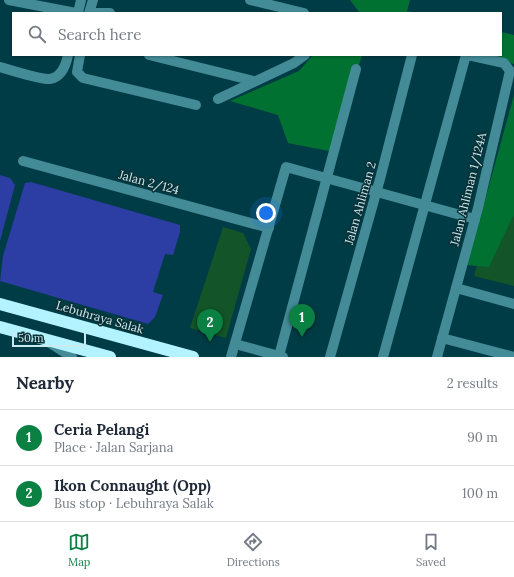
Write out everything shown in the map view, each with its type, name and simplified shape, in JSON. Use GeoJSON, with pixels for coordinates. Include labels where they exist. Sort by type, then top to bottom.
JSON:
{"type":"FeatureCollection","features":[{"type":"Feature","properties":{"kind":"highway","name":"Lebuhraya Salak"},"geometry":{"type":"LineString","coordinates":[[0,304],[193,357]]}},
{"type":"Feature","properties":{"kind":"highway"},"geometry":{"type":"LineString","coordinates":[[0,327],[110,357]]}},
{"type":"Feature","properties":{"kind":"street"},"geometry":{"type":"LineString","coordinates":[[9,0],[72,12]]}},
{"type":"Feature","properties":{"kind":"street"},"geometry":{"type":"LineString","coordinates":[[77,12],[81,0]]}},
{"type":"Feature","properties":{"kind":"street"},"geometry":{"type":"LineString","coordinates":[[89,12],[93,0]]}},
{"type":"Feature","properties":{"kind":"street"},"geometry":{"type":"LineString","coordinates":[[250,0],[300,12]]}},
{"type":"Feature","properties":{"kind":"street"},"geometry":{"type":"LineString","coordinates":[[0,68],[50,79],[59,75],[65,65],[68,56]]}},
{"type":"Feature","properties":{"kind":"street"},"geometry":{"type":"LineString","coordinates":[[80,56],[77,72],[83,78],[196,105]]}},
{"type":"Feature","properties":{"kind":"street"},"geometry":{"type":"LineString","coordinates":[[153,56],[254,81]]}},
{"type":"Feature","properties":{"kind":"street"},"geometry":{"type":"LineString","coordinates":[[218,99],[294,63],[304,56]]}},
{"type":"Feature","properties":{"kind":"street","name":"Jalan Ahliman 2"},"geometry":{"type":"LineString","coordinates":[[330,357],[412,56]]}},
{"type":"Feature","properties":{"kind":"street"},"geometry":{"type":"LineString","coordinates":[[383,357],[467,56]]}},
{"type":"Feature","properties":{"kind":"street","name":"Jalan Ahliman 1/124A"},"geometry":{"type":"LineString","coordinates":[[437,357],[475,219],[510,71],[504,63],[472,56]]}},
{"type":"Feature","properties":{"kind":"street"},"geometry":{"type":"LineString","coordinates":[[235,344],[281,356],[356,69]]}},
{"type":"Feature","properties":{"kind":"street","name":"Jalan 2/124"},"geometry":{"type":"LineString","coordinates":[[23,161],[268,228]]}},
{"type":"Feature","properties":{"kind":"street"},"geometry":{"type":"LineString","coordinates":[[231,357],[286,167],[475,219]]}},
{"type":"Feature","properties":{"kind":"street"},"geometry":{"type":"LineString","coordinates":[[456,288],[514,304]]}},
{"type":"Feature","properties":{"kind":"street"},"geometry":{"type":"LineString","coordinates":[[442,338],[514,357]]}},
{"type":"Feature","properties":{"kind":"street"},"geometry":{"type":"LineString","coordinates":[[45,339],[72,357]]}},
{"type":"Feature","properties":{"kind":"green space"},"geometry":{"type":"Polygon","coordinates":[[[350,0],[410,0],[407,11],[411,12],[359,12],[350,0]]]}},
{"type":"Feature","properties":{"kind":"green space"},"geometry":{"type":"Polygon","coordinates":[[[502,32],[514,35],[514,64],[486,56],[502,56],[502,32]]]}},
{"type":"Feature","properties":{"kind":"green space"},"geometry":{"type":"Polygon","coordinates":[[[312,56],[362,56],[329,151],[288,143],[278,115],[230,101],[299,71],[312,56]]]}},
{"type":"Feature","properties":{"kind":"green space"},"geometry":{"type":"Polygon","coordinates":[[[514,95],[514,216],[489,267],[467,265],[514,95]]]}},
{"type":"Feature","properties":{"kind":"green space"},"geometry":{"type":"Polygon","coordinates":[[[514,131],[514,286],[474,276],[514,131]]]}},
{"type":"Feature","properties":{"kind":"green space"},"geometry":{"type":"Polygon","coordinates":[[[223,227],[243,233],[251,249],[226,338],[190,328],[223,227]]]}},
{"type":"Feature","properties":{"kind":"shaded area"},"geometry":{"type":"Polygon","coordinates":[[[0,175],[10,178],[15,185],[0,241],[0,175]]]}},
{"type":"Feature","properties":{"kind":"shaded area"},"geometry":{"type":"Polygon","coordinates":[[[31,182],[180,225],[180,232],[173,255],[165,254],[153,292],[163,295],[155,317],[148,324],[0,281],[3,256],[25,183],[31,182]]]}},
{"type":"Feature","properties":{"kind":"place","name":"Ceria Pelangi"},"geometry":{"type":"Point","coordinates":[302,337]}},
{"type":"Feature","properties":{"kind":"place","name":"Ikon Connaught (Opp)"},"geometry":{"type":"Point","coordinates":[210,342]}}]}
